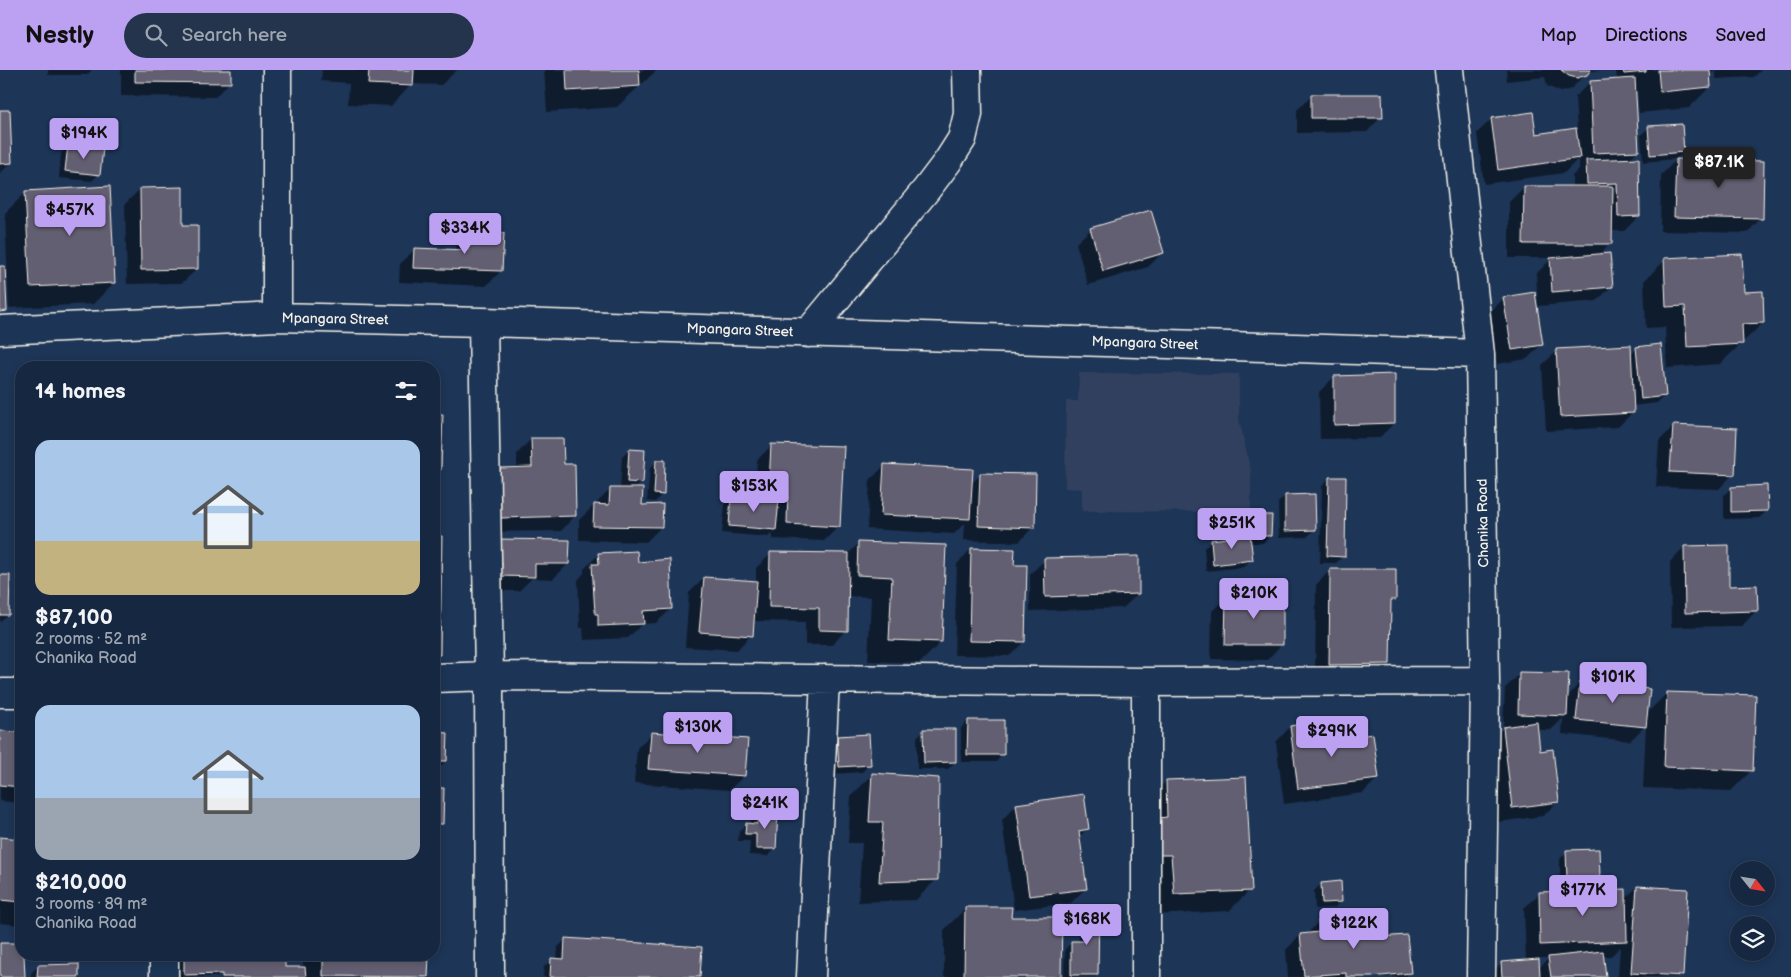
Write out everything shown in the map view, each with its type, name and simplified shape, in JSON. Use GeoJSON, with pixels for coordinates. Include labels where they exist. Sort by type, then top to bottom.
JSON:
{"type":"FeatureCollection","features":[{"type":"Feature","properties":{"kind":"street"},"geometry":{"type":"LineString","coordinates":[[276,70],[277,317]]}},
{"type":"Feature","properties":{"kind":"street"},"geometry":{"type":"LineString","coordinates":[[808,333],[926,190],[962,139],[968,114],[967,70]]}},
{"type":"Feature","properties":{"kind":"street","name":"Chanika Road"},"geometry":{"type":"LineString","coordinates":[[1449,70],[1480,354],[1485,680],[1481,977]]}},
{"type":"Feature","properties":{"kind":"street","name":"Mpangara Street"},"geometry":{"type":"LineString","coordinates":[[0,330],[277,317],[1480,354]]}},
{"type":"Feature","properties":{"kind":"street"},"geometry":{"type":"LineString","coordinates":[[483,322],[489,676],[490,977]]}},
{"type":"Feature","properties":{"kind":"street"},"geometry":{"type":"LineString","coordinates":[[440,678],[489,676],[1146,682],[1485,680]]}},
{"type":"Feature","properties":{"kind":"street"},"geometry":{"type":"LineString","coordinates":[[811,977],[825,679]]}},
{"type":"Feature","properties":{"kind":"street"},"geometry":{"type":"LineString","coordinates":[[1146,682],[1146,977]]}},
{"type":"Feature","properties":{"kind":"street"},"geometry":{"type":"LineString","coordinates":[[0,693],[15,693]]}},
{"type":"Feature","properties":{"kind":"street"},"geometry":{"type":"LineString","coordinates":[[164,961],[164,977]]}},
{"type":"Feature","properties":{"kind":"shaded area"},"geometry":{"type":"Polygon","coordinates":[[[1079,373],[1239,374],[1239,419],[1251,472],[1251,512],[1082,511],[1082,489],[1065,488],[1066,401],[1078,401],[1079,373]]]}},
{"type":"Feature","properties":{"kind":"building"},"geometry":{"type":"Polygon","coordinates":[[[135,70],[231,70],[231,83],[135,82],[135,70]]]}},
{"type":"Feature","properties":{"kind":"building"},"geometry":{"type":"Polygon","coordinates":[[[369,70],[414,70],[413,86],[368,84],[369,70]]]}},
{"type":"Feature","properties":{"kind":"building"},"geometry":{"type":"Polygon","coordinates":[[[566,70],[639,70],[640,86],[567,91],[566,70]]]}},
{"type":"Feature","properties":{"kind":"building"},"geometry":{"type":"Polygon","coordinates":[[[1561,70],[1591,70],[1587,75],[1577,78],[1569,76],[1561,70]]]}},
{"type":"Feature","properties":{"kind":"building"},"geometry":{"type":"Polygon","coordinates":[[[1623,70],[1646,70],[1646,72],[1624,74],[1623,70]]]}},
{"type":"Feature","properties":{"kind":"building"},"geometry":{"type":"Polygon","coordinates":[[[1658,70],[1710,70],[1711,87],[1660,92],[1658,70]]]}},
{"type":"Feature","properties":{"kind":"building"},"geometry":{"type":"Polygon","coordinates":[[[1635,78],[1639,151],[1593,153],[1590,81],[1635,78]]]}},
{"type":"Feature","properties":{"kind":"building"},"geometry":{"type":"Polygon","coordinates":[[[1311,94],[1382,94],[1383,118],[1311,118],[1311,94]]]}},
{"type":"Feature","properties":{"kind":"building"},"geometry":{"type":"Polygon","coordinates":[[[0,110],[10,110],[12,163],[0,164],[0,110]]]}},
{"type":"Feature","properties":{"kind":"building"},"geometry":{"type":"Polygon","coordinates":[[[1533,112],[1536,134],[1576,128],[1580,158],[1498,170],[1491,118],[1533,112]]]}},
{"type":"Feature","properties":{"kind":"building"},"geometry":{"type":"Polygon","coordinates":[[[1682,124],[1684,152],[1650,155],[1648,126],[1682,124]]]}},
{"type":"Feature","properties":{"kind":"building"},"geometry":{"type":"Polygon","coordinates":[[[68,145],[103,148],[100,175],[65,171],[68,145]]]}},
{"type":"Feature","properties":{"kind":"building"},"geometry":{"type":"Polygon","coordinates":[[[1639,158],[1640,216],[1618,217],[1617,183],[1587,184],[1586,160],[1639,158]]]}},
{"type":"Feature","properties":{"kind":"building"},"geometry":{"type":"Polygon","coordinates":[[[1676,159],[1764,161],[1763,219],[1674,217],[1676,159]]]}},
{"type":"Feature","properties":{"kind":"building"},"geometry":{"type":"Polygon","coordinates":[[[110,186],[115,283],[30,287],[25,191],[110,186]]]}},
{"type":"Feature","properties":{"kind":"building"},"geometry":{"type":"Polygon","coordinates":[[[1524,186],[1613,186],[1612,244],[1523,244],[1524,186]]]}},
{"type":"Feature","properties":{"kind":"building"},"geometry":{"type":"Polygon","coordinates":[[[183,187],[183,225],[198,225],[198,269],[141,270],[140,188],[183,187]]]}},
{"type":"Feature","properties":{"kind":"building"},"geometry":{"type":"Polygon","coordinates":[[[1151,210],[1164,253],[1103,271],[1090,228],[1151,210]]]}},
{"type":"Feature","properties":{"kind":"building"},"geometry":{"type":"Polygon","coordinates":[[[469,232],[504,233],[502,271],[413,268],[414,248],[468,250],[469,232]]]}},
{"type":"Feature","properties":{"kind":"building"},"geometry":{"type":"Polygon","coordinates":[[[1610,253],[1613,287],[1552,292],[1550,258],[1610,253]]]}},
{"type":"Feature","properties":{"kind":"building"},"geometry":{"type":"Polygon","coordinates":[[[1742,254],[1744,292],[1763,291],[1764,323],[1742,324],[1743,344],[1687,347],[1685,306],[1666,307],[1664,258],[1742,254]]]}},
{"type":"Feature","properties":{"kind":"building"},"geometry":{"type":"Polygon","coordinates":[[[0,266],[5,266],[7,311],[0,312],[0,266]]]}},
{"type":"Feature","properties":{"kind":"building"},"geometry":{"type":"Polygon","coordinates":[[[1535,292],[1543,345],[1512,350],[1503,297],[1535,292]]]}},
{"type":"Feature","properties":{"kind":"building"},"geometry":{"type":"Polygon","coordinates":[[[1661,344],[1666,396],[1641,399],[1636,347],[1661,344]]]}},
{"type":"Feature","properties":{"kind":"building"},"geometry":{"type":"Polygon","coordinates":[[[1631,345],[1634,413],[1560,417],[1556,349],[1631,345]]]}},
{"type":"Feature","properties":{"kind":"building"},"geometry":{"type":"Polygon","coordinates":[[[1395,374],[1395,423],[1334,425],[1334,376],[1395,374]]]}},
{"type":"Feature","properties":{"kind":"building"},"geometry":{"type":"Polygon","coordinates":[[[440,414],[443,414],[441,470],[440,414]]]}},
{"type":"Feature","properties":{"kind":"building"},"geometry":{"type":"Polygon","coordinates":[[[1673,425],[1737,428],[1735,475],[1670,472],[1673,425]]]}},
{"type":"Feature","properties":{"kind":"building"},"geometry":{"type":"Polygon","coordinates":[[[531,438],[563,438],[564,464],[575,464],[576,516],[500,518],[500,468],[532,467],[531,438]]]}},
{"type":"Feature","properties":{"kind":"building"},"geometry":{"type":"Polygon","coordinates":[[[771,444],[844,446],[840,527],[787,524],[788,487],[769,486],[771,444]]]}},
{"type":"Feature","properties":{"kind":"building"},"geometry":{"type":"Polygon","coordinates":[[[629,449],[645,450],[643,483],[627,482],[629,449]]]}},
{"type":"Feature","properties":{"kind":"building"},"geometry":{"type":"Polygon","coordinates":[[[656,460],[665,460],[664,495],[654,494],[656,460]]]}},
{"type":"Feature","properties":{"kind":"building"},"geometry":{"type":"Polygon","coordinates":[[[884,464],[973,469],[970,519],[881,515],[884,464]]]}},
{"type":"Feature","properties":{"kind":"building"},"geometry":{"type":"Polygon","coordinates":[[[980,473],[1036,474],[1035,528],[978,526],[980,473]]]}},
{"type":"Feature","properties":{"kind":"building"},"geometry":{"type":"Polygon","coordinates":[[[1329,477],[1346,477],[1345,557],[1327,556],[1329,477]]]}},
{"type":"Feature","properties":{"kind":"building"},"geometry":{"type":"Polygon","coordinates":[[[1767,485],[1768,511],[1731,512],[1731,487],[1767,485]]]}},
{"type":"Feature","properties":{"kind":"building"},"geometry":{"type":"Polygon","coordinates":[[[610,488],[643,488],[642,505],[663,504],[662,527],[593,526],[594,504],[609,505],[610,488]]]}},
{"type":"Feature","properties":{"kind":"building"},"geometry":{"type":"Polygon","coordinates":[[[1315,494],[1316,530],[1285,531],[1285,495],[1315,494]]]}},
{"type":"Feature","properties":{"kind":"building"},"geometry":{"type":"Polygon","coordinates":[[[731,497],[779,500],[776,530],[729,526],[731,497]]]}},
{"type":"Feature","properties":{"kind":"building"},"geometry":{"type":"Polygon","coordinates":[[[1257,515],[1272,515],[1271,536],[1257,536],[1257,515]]]}},
{"type":"Feature","properties":{"kind":"building"},"geometry":{"type":"Polygon","coordinates":[[[1250,535],[1253,560],[1213,565],[1211,540],[1250,535]]]}},
{"type":"Feature","properties":{"kind":"building"},"geometry":{"type":"Polygon","coordinates":[[[440,536],[442,536],[440,655],[440,536]]]}},
{"type":"Feature","properties":{"kind":"building"},"geometry":{"type":"Polygon","coordinates":[[[494,539],[570,540],[569,564],[535,564],[535,577],[501,576],[502,563],[494,562],[494,539]]]}},
{"type":"Feature","properties":{"kind":"building"},"geometry":{"type":"Polygon","coordinates":[[[858,542],[946,545],[942,642],[889,640],[892,577],[857,575],[858,542]]]}},
{"type":"Feature","properties":{"kind":"building"},"geometry":{"type":"Polygon","coordinates":[[[1729,545],[1729,586],[1757,585],[1758,611],[1685,613],[1684,546],[1729,545]]]}},
{"type":"Feature","properties":{"kind":"building"},"geometry":{"type":"Polygon","coordinates":[[[971,548],[1015,549],[1014,565],[1027,565],[1025,642],[969,641],[971,548]]]}},
{"type":"Feature","properties":{"kind":"building"},"geometry":{"type":"Polygon","coordinates":[[[637,551],[638,562],[670,559],[672,609],[643,611],[644,624],[598,626],[598,614],[595,614],[592,564],[599,564],[598,553],[637,551]]]}},
{"type":"Feature","properties":{"kind":"building"},"geometry":{"type":"Polygon","coordinates":[[[770,552],[849,553],[848,631],[819,630],[819,608],[769,607],[770,552]]]}},
{"type":"Feature","properties":{"kind":"building"},"geometry":{"type":"Polygon","coordinates":[[[1139,556],[1139,594],[1045,597],[1044,558],[1139,556]]]}},
{"type":"Feature","properties":{"kind":"building"},"geometry":{"type":"Polygon","coordinates":[[[1330,569],[1396,569],[1396,600],[1391,600],[1390,664],[1329,665],[1330,569]]]}},
{"type":"Feature","properties":{"kind":"building"},"geometry":{"type":"Polygon","coordinates":[[[0,575],[10,575],[9,615],[0,615],[0,575]]]}},
{"type":"Feature","properties":{"kind":"building"},"geometry":{"type":"Polygon","coordinates":[[[704,577],[757,581],[753,636],[699,632],[704,577]]]}},
{"type":"Feature","properties":{"kind":"building"},"geometry":{"type":"Polygon","coordinates":[[[1226,595],[1283,596],[1283,645],[1225,645],[1226,595]]]}},
{"type":"Feature","properties":{"kind":"building"},"geometry":{"type":"Polygon","coordinates":[[[1519,672],[1569,673],[1567,716],[1518,714],[1519,672]]]}},
{"type":"Feature","properties":{"kind":"building"},"geometry":{"type":"Polygon","coordinates":[[[1580,682],[1650,689],[1646,727],[1576,720],[1580,682]]]}},
{"type":"Feature","properties":{"kind":"building"},"geometry":{"type":"Polygon","coordinates":[[[1667,692],[1756,695],[1753,771],[1664,767],[1667,692]]]}},
{"type":"Feature","properties":{"kind":"building"},"geometry":{"type":"Polygon","coordinates":[[[968,720],[1004,720],[1004,755],[967,755],[968,720]]]}},
{"type":"Feature","properties":{"kind":"building"},"geometry":{"type":"Polygon","coordinates":[[[1317,722],[1319,741],[1373,734],[1379,779],[1298,789],[1290,726],[1317,722]]]}},
{"type":"Feature","properties":{"kind":"building"},"geometry":{"type":"Polygon","coordinates":[[[1537,722],[1540,751],[1553,749],[1559,802],[1512,808],[1503,727],[1537,722]]]}},
{"type":"Feature","properties":{"kind":"building"},"geometry":{"type":"Polygon","coordinates":[[[923,729],[956,729],[956,762],[924,763],[923,729]]]}},
{"type":"Feature","properties":{"kind":"building"},"geometry":{"type":"Polygon","coordinates":[[[0,731],[15,732],[15,786],[0,785],[0,731]]]}},
{"type":"Feature","properties":{"kind":"building"},"geometry":{"type":"Polygon","coordinates":[[[440,732],[448,733],[447,761],[440,761],[440,732]]]}},
{"type":"Feature","properties":{"kind":"building"},"geometry":{"type":"Polygon","coordinates":[[[651,732],[748,739],[745,776],[648,769],[651,732]]]}},
{"type":"Feature","properties":{"kind":"building"},"geometry":{"type":"Polygon","coordinates":[[[869,734],[871,765],[839,767],[837,736],[869,734]]]}},
{"type":"Feature","properties":{"kind":"building"},"geometry":{"type":"Polygon","coordinates":[[[872,773],[939,778],[938,880],[879,882],[883,822],[869,822],[872,773]]]}},
{"type":"Feature","properties":{"kind":"building"},"geometry":{"type":"Polygon","coordinates":[[[1246,777],[1252,891],[1174,894],[1171,855],[1159,855],[1158,818],[1167,817],[1166,780],[1246,777]]]}},
{"type":"Feature","properties":{"kind":"building"},"geometry":{"type":"Polygon","coordinates":[[[440,788],[444,788],[443,824],[440,824],[440,788]]]}},
{"type":"Feature","properties":{"kind":"building"},"geometry":{"type":"Polygon","coordinates":[[[1084,794],[1089,829],[1079,831],[1087,889],[1029,896],[1016,804],[1084,794]]]}},
{"type":"Feature","properties":{"kind":"building"},"geometry":{"type":"Polygon","coordinates":[[[758,810],[778,811],[776,849],[756,849],[756,834],[745,834],[746,823],[757,824],[758,810]]]}},
{"type":"Feature","properties":{"kind":"building"},"geometry":{"type":"Polygon","coordinates":[[[0,837],[15,838],[15,901],[0,900],[0,837]]]}},
{"type":"Feature","properties":{"kind":"building"},"geometry":{"type":"Polygon","coordinates":[[[1599,849],[1600,877],[1567,879],[1566,850],[1599,849]]]}},
{"type":"Feature","properties":{"kind":"building"},"geometry":{"type":"Polygon","coordinates":[[[1341,881],[1342,902],[1322,903],[1321,883],[1341,881]]]}},
{"type":"Feature","properties":{"kind":"building"},"geometry":{"type":"Polygon","coordinates":[[[1637,886],[1688,889],[1683,976],[1631,973],[1637,886]]]}},
{"type":"Feature","properties":{"kind":"building"},"geometry":{"type":"Polygon","coordinates":[[[1626,889],[1627,941],[1540,945],[1539,892],[1626,889]]]}},
{"type":"Feature","properties":{"kind":"building"},"geometry":{"type":"Polygon","coordinates":[[[1086,906],[1099,906],[1098,975],[1071,975],[1071,941],[1085,941],[1086,906]]]}},
{"type":"Feature","properties":{"kind":"building"},"geometry":{"type":"Polygon","coordinates":[[[965,907],[1012,907],[1011,917],[1062,917],[1061,977],[964,977],[965,907]]]}},
{"type":"Feature","properties":{"kind":"building"},"geometry":{"type":"Polygon","coordinates":[[[1378,916],[1379,937],[1407,935],[1411,973],[1371,977],[1346,977],[1346,973],[1304,976],[1300,934],[1319,932],[1318,921],[1378,916]]]}},
{"type":"Feature","properties":{"kind":"building"},"geometry":{"type":"Polygon","coordinates":[[[565,938],[702,947],[700,977],[550,977],[551,958],[564,959],[565,938]]]}},
{"type":"Feature","properties":{"kind":"building"},"geometry":{"type":"Polygon","coordinates":[[[0,943],[15,943],[15,961],[24,961],[25,977],[0,977],[0,943]]]}},
{"type":"Feature","properties":{"kind":"building"},"geometry":{"type":"Polygon","coordinates":[[[1603,951],[1606,977],[1551,977],[1548,957],[1603,951]]]}},
{"type":"Feature","properties":{"kind":"building"},"geometry":{"type":"Polygon","coordinates":[[[1539,959],[1540,977],[1502,977],[1501,962],[1539,959]]]}},
{"type":"Feature","properties":{"kind":"building"},"geometry":{"type":"Polygon","coordinates":[[[184,961],[285,961],[285,967],[305,967],[306,977],[222,977],[222,974],[184,975],[184,961]]]}},
{"type":"Feature","properties":{"kind":"building"},"geometry":{"type":"Polygon","coordinates":[[[323,961],[429,961],[428,977],[323,976],[323,961]]]}},
{"type":"Feature","properties":{"kind":"building"},"geometry":{"type":"Polygon","coordinates":[[[79,964],[79,977],[37,977],[38,965],[79,964]]]}}]}
